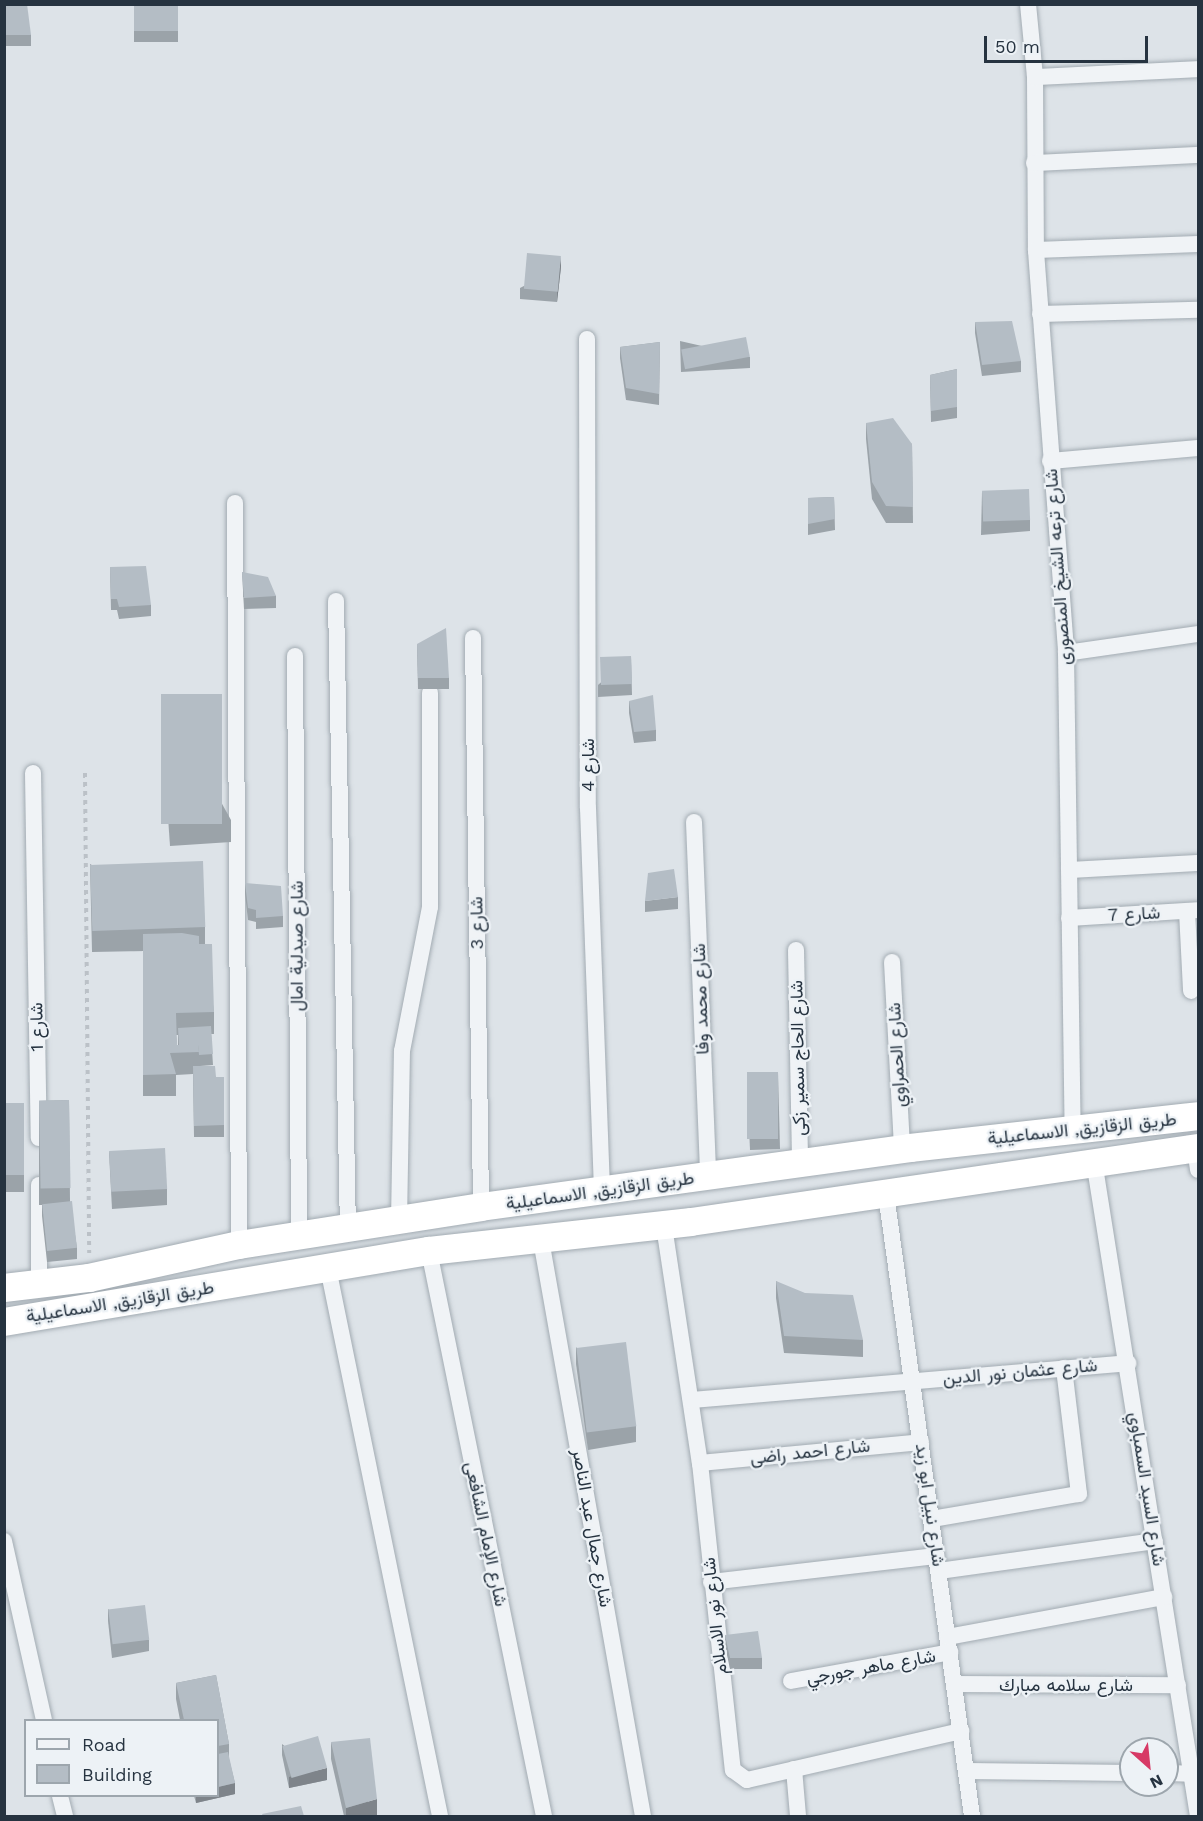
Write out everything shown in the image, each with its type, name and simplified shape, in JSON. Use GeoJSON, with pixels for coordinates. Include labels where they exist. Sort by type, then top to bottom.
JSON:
{"type":"FeatureCollection","features":[{"type":"Feature","properties":{"kind":"highway","name":"طريق الزقازيق, الاسماعيلية"},"geometry":{"type":"LineString","coordinates":[[4,1288],[39,1282],[89,1278],[238,1245],[708,1175],[800,1165],[902,1149],[1198,1116]]}},
{"type":"Feature","properties":{"kind":"highway","name":"طريق الزقازيق, الاسماعيلية"},"geometry":{"type":"LineString","coordinates":[[4,1322],[429,1251],[657,1227],[1094,1161],[1197,1155]]}},
{"type":"Feature","properties":{"kind":"highway"},"geometry":{"type":"LineString","coordinates":[[645,1185],[657,1227]]}},
{"type":"Feature","properties":{"kind":"highway"},"geometry":{"type":"LineString","coordinates":[[554,1239],[567,1196]]}},
{"type":"Feature","properties":{"kind":"street","name":"شارع ترعه الشيخ المنصورى"},"geometry":{"type":"LineString","coordinates":[[1028,4],[1035,77],[1036,250],[1065,653],[1073,1130]]}},
{"type":"Feature","properties":{"kind":"street"},"geometry":{"type":"LineString","coordinates":[[1035,77],[1198,69]]}},
{"type":"Feature","properties":{"kind":"street"},"geometry":{"type":"LineString","coordinates":[[1034,163],[1198,155]]}},
{"type":"Feature","properties":{"kind":"street"},"geometry":{"type":"LineString","coordinates":[[1036,250],[1198,244]]}},
{"type":"Feature","properties":{"kind":"street"},"geometry":{"type":"LineString","coordinates":[[1040,314],[1198,310]]}},
{"type":"Feature","properties":{"kind":"street","name":"شارع 4"},"geometry":{"type":"LineString","coordinates":[[587,339],[588,808],[602,1191]]}},
{"type":"Feature","properties":{"kind":"street"},"geometry":{"type":"LineString","coordinates":[[1050,461],[1198,448]]}},
{"type":"Feature","properties":{"kind":"street"},"geometry":{"type":"LineString","coordinates":[[235,503],[238,1245]]}},
{"type":"Feature","properties":{"kind":"street"},"geometry":{"type":"LineString","coordinates":[[336,601],[348,1229]]}},
{"type":"Feature","properties":{"kind":"street"},"geometry":{"type":"LineString","coordinates":[[1065,653],[1198,634]]}},
{"type":"Feature","properties":{"kind":"street","name":"شارع 3"},"geometry":{"type":"LineString","coordinates":[[473,638],[481,1208]]}},
{"type":"Feature","properties":{"kind":"street","name":"شارع صيدلية امال"},"geometry":{"type":"LineString","coordinates":[[295,656],[299,1236]]}},
{"type":"Feature","properties":{"kind":"street"},"geometry":{"type":"LineString","coordinates":[[399,1221],[402,1051],[430,907],[430,693]]}},
{"type":"Feature","properties":{"kind":"street","name":"شارع 1"},"geometry":{"type":"LineString","coordinates":[[33,773],[39,1282]]}},
{"type":"Feature","properties":{"kind":"street","name":"شارع محمد وفا"},"geometry":{"type":"LineString","coordinates":[[694,822],[708,1175]]}},
{"type":"Feature","properties":{"kind":"street"},"geometry":{"type":"LineString","coordinates":[[1069,870],[1198,863]]}},
{"type":"Feature","properties":{"kind":"street"},"geometry":{"type":"LineString","coordinates":[[1191,991],[1193,911]]}},
{"type":"Feature","properties":{"kind":"street","name":"شارع 7"},"geometry":{"type":"LineString","coordinates":[[1070,918],[1193,911]]}},
{"type":"Feature","properties":{"kind":"street","name":"شارع الحاج سمير زكى"},"geometry":{"type":"LineString","coordinates":[[796,950],[800,1165]]}},
{"type":"Feature","properties":{"kind":"street","name":"شارع الحمراوي"},"geometry":{"type":"LineString","coordinates":[[892,962],[902,1149]]}},
{"type":"Feature","properties":{"kind":"street","name":"شارع السيد السمباوي"},"geometry":{"type":"LineString","coordinates":[[1094,1161],[1128,1363],[1198,1816]]}},
{"type":"Feature","properties":{"kind":"street","name":"شارع نبيل ابو زيد"},"geometry":{"type":"LineString","coordinates":[[886,1194],[972,1816]]}},
{"type":"Feature","properties":{"kind":"street","name":"شارع نور الاسلام"},"geometry":{"type":"LineString","coordinates":[[657,1227],[691,1400],[700,1463],[733,1770],[747,1780],[961,1731]]}},
{"type":"Feature","properties":{"kind":"street","name":"شارع جمال عبد الناصر"},"geometry":{"type":"LineString","coordinates":[[554,1239],[643,1816]]}},
{"type":"Feature","properties":{"kind":"street","name":"شارع الإمام الشافعى"},"geometry":{"type":"LineString","coordinates":[[429,1251],[544,1816]]}},
{"type":"Feature","properties":{"kind":"street"},"geometry":{"type":"LineString","coordinates":[[328,1268],[440,1816]]}},
{"type":"Feature","properties":{"kind":"street","name":"شارع عثمان نور الدين"},"geometry":{"type":"LineString","coordinates":[[691,1400],[1128,1363]]}},
{"type":"Feature","properties":{"kind":"street"},"geometry":{"type":"LineString","coordinates":[[932,1519],[1080,1494],[1065,1368]]}},
{"type":"Feature","properties":{"kind":"street","name":"شارع احمد راضى"},"geometry":{"type":"LineString","coordinates":[[700,1463],[921,1442]]}},
{"type":"Feature","properties":{"kind":"street"},"geometry":{"type":"LineString","coordinates":[[4,1541],[44,1719]]}},
{"type":"Feature","properties":{"kind":"street"},"geometry":{"type":"LineString","coordinates":[[711,1582],[938,1563],[1155,1541]]}},
{"type":"Feature","properties":{"kind":"street","name":"شارع ماهر جورجي"},"geometry":{"type":"LineString","coordinates":[[791,1681],[1164,1597]]}},
{"type":"Feature","properties":{"kind":"street","name":"شارع سلامه مبارك"},"geometry":{"type":"LineString","coordinates":[[955,1684],[1178,1685]]}},
{"type":"Feature","properties":{"kind":"street"},"geometry":{"type":"LineString","coordinates":[[794,1769],[798,1816]]}},
{"type":"Feature","properties":{"kind":"street"},"geometry":{"type":"LineString","coordinates":[[967,1771],[1119,1773]]}},
{"type":"Feature","properties":{"kind":"street"},"geometry":{"type":"LineString","coordinates":[[1179,1774],[1191,1774]]}},
{"type":"Feature","properties":{"kind":"street"},"geometry":{"type":"LineString","coordinates":[[60,1797],[65,1816]]}},
{"type":"Feature","properties":{"kind":"path"},"geometry":{"type":"LineString","coordinates":[[85,773],[89,1278]]}},
{"type":"Feature","properties":{"kind":"building"},"geometry":{"type":"Polygon","coordinates":[[[4,4],[27,4],[31,35],[4,35],[4,4]]]}},
{"type":"Feature","properties":{"kind":"building"},"geometry":{"type":"Polygon","coordinates":[[[134,4],[178,4],[178,31],[134,31],[134,4]]]}},
{"type":"Feature","properties":{"kind":"building"},"geometry":{"type":"Polygon","coordinates":[[[527,253],[561,256],[558,292],[524,289],[527,253]]]}},
{"type":"Feature","properties":{"kind":"building"},"geometry":{"type":"Polygon","coordinates":[[[1012,321],[1021,361],[982,365],[975,322],[1012,321]]]}},
{"type":"Feature","properties":{"kind":"building"},"geometry":{"type":"Polygon","coordinates":[[[746,337],[750,357],[685,369],[681,350],[746,337]]]}},
{"type":"Feature","properties":{"kind":"building"},"geometry":{"type":"Polygon","coordinates":[[[660,342],[659,394],[626,388],[620,347],[660,342]]]}},
{"type":"Feature","properties":{"kind":"building"},"geometry":{"type":"Polygon","coordinates":[[[957,369],[957,407],[931,411],[930,375],[957,369]]]}},
{"type":"Feature","properties":{"kind":"building"},"geometry":{"type":"Polygon","coordinates":[[[893,418],[912,444],[913,507],[886,506],[872,482],[866,423],[893,418]]]}},
{"type":"Feature","properties":{"kind":"building"},"geometry":{"type":"Polygon","coordinates":[[[1029,489],[1030,520],[983,522],[982,491],[1029,489]]]}},
{"type":"Feature","properties":{"kind":"building"},"geometry":{"type":"Polygon","coordinates":[[[834,497],[835,519],[808,524],[808,498],[834,497]]]}},
{"type":"Feature","properties":{"kind":"building"},"geometry":{"type":"Polygon","coordinates":[[[146,566],[151,605],[119,607],[117,599],[111,599],[110,567],[146,566]]]}},
{"type":"Feature","properties":{"kind":"building"},"geometry":{"type":"Polygon","coordinates":[[[242,572],[268,577],[276,596],[244,598],[242,572]]]}},
{"type":"Feature","properties":{"kind":"building"},"geometry":{"type":"Polygon","coordinates":[[[446,628],[449,678],[418,678],[417,644],[446,628]]]}},
{"type":"Feature","properties":{"kind":"building"},"geometry":{"type":"Polygon","coordinates":[[[631,656],[632,684],[601,685],[600,657],[631,656]]]}},
{"type":"Feature","properties":{"kind":"building"},"geometry":{"type":"Polygon","coordinates":[[[161,694],[222,694],[222,824],[161,824],[161,694]]]}},
{"type":"Feature","properties":{"kind":"building"},"geometry":{"type":"Polygon","coordinates":[[[653,695],[656,730],[634,732],[629,701],[653,695]]]}},
{"type":"Feature","properties":{"kind":"building"},"geometry":{"type":"Polygon","coordinates":[[[203,861],[205,927],[92,931],[90,865],[203,861]]]}},
{"type":"Feature","properties":{"kind":"building"},"geometry":{"type":"Polygon","coordinates":[[[674,869],[678,897],[645,901],[648,873],[674,869]]]}},
{"type":"Feature","properties":{"kind":"building"},"geometry":{"type":"Polygon","coordinates":[[[245,883],[281,886],[283,916],[256,918],[256,910],[248,908],[245,883]]]}},
{"type":"Feature","properties":{"kind":"building"},"geometry":{"type":"Polygon","coordinates":[[[182,933],[199,936],[199,944],[212,944],[214,1012],[176,1013],[177,1045],[198,1045],[199,1052],[170,1053],[176,1074],[143,1075],[143,934],[182,933]]]}},
{"type":"Feature","properties":{"kind":"building"},"geometry":{"type":"Polygon","coordinates":[[[211,1026],[213,1054],[199,1055],[198,1045],[179,1045],[178,1028],[211,1026]]]}},
{"type":"Feature","properties":{"kind":"building"},"geometry":{"type":"Polygon","coordinates":[[[193,1066],[215,1066],[216,1077],[224,1077],[224,1125],[194,1126],[193,1066]]]}},
{"type":"Feature","properties":{"kind":"building"},"geometry":{"type":"Polygon","coordinates":[[[747,1072],[778,1072],[778,1139],[747,1139],[747,1072]]]}},
{"type":"Feature","properties":{"kind":"building"},"geometry":{"type":"Polygon","coordinates":[[[69,1100],[71,1188],[41,1189],[39,1101],[69,1100]]]}},
{"type":"Feature","properties":{"kind":"building"},"geometry":{"type":"Polygon","coordinates":[[[4,1103],[24,1103],[24,1175],[4,1175],[4,1103]]]}},
{"type":"Feature","properties":{"kind":"building"},"geometry":{"type":"Polygon","coordinates":[[[165,1148],[167,1189],[111,1192],[109,1151],[165,1148]]]}},
{"type":"Feature","properties":{"kind":"building"},"geometry":{"type":"Polygon","coordinates":[[[72,1201],[77,1248],[47,1251],[42,1204],[72,1201]]]}},
{"type":"Feature","properties":{"kind":"building"},"geometry":{"type":"Polygon","coordinates":[[[776,1281],[805,1293],[853,1295],[863,1340],[784,1336],[776,1281]]]}},
{"type":"Feature","properties":{"kind":"building"},"geometry":{"type":"Polygon","coordinates":[[[626,1342],[636,1426],[587,1432],[576,1348],[626,1342]]]}},
{"type":"Feature","properties":{"kind":"building"},"geometry":{"type":"Polygon","coordinates":[[[145,1605],[149,1640],[113,1644],[108,1610],[145,1605]]]}},
{"type":"Feature","properties":{"kind":"building"},"geometry":{"type":"Polygon","coordinates":[[[758,1631],[762,1658],[730,1658],[725,1635],[758,1631]]]}},
{"type":"Feature","properties":{"kind":"building"},"geometry":{"type":"Polygon","coordinates":[[[216,1675],[229,1744],[219,1746],[219,1719],[184,1719],[176,1683],[216,1675]]]}},
{"type":"Feature","properties":{"kind":"building"},"geometry":{"type":"Polygon","coordinates":[[[318,1736],[327,1768],[292,1778],[282,1746],[318,1736]]]}},
{"type":"Feature","properties":{"kind":"building"},"geometry":{"type":"Polygon","coordinates":[[[370,1738],[377,1799],[346,1808],[331,1742],[370,1738]]]}},
{"type":"Feature","properties":{"kind":"building"},"geometry":{"type":"Polygon","coordinates":[[[228,1752],[235,1783],[219,1787],[219,1754],[228,1752]]]}},
{"type":"Feature","properties":{"kind":"building"},"geometry":{"type":"Polygon","coordinates":[[[301,1806],[304,1816],[263,1816],[262,1814],[301,1806]]]}}]}
